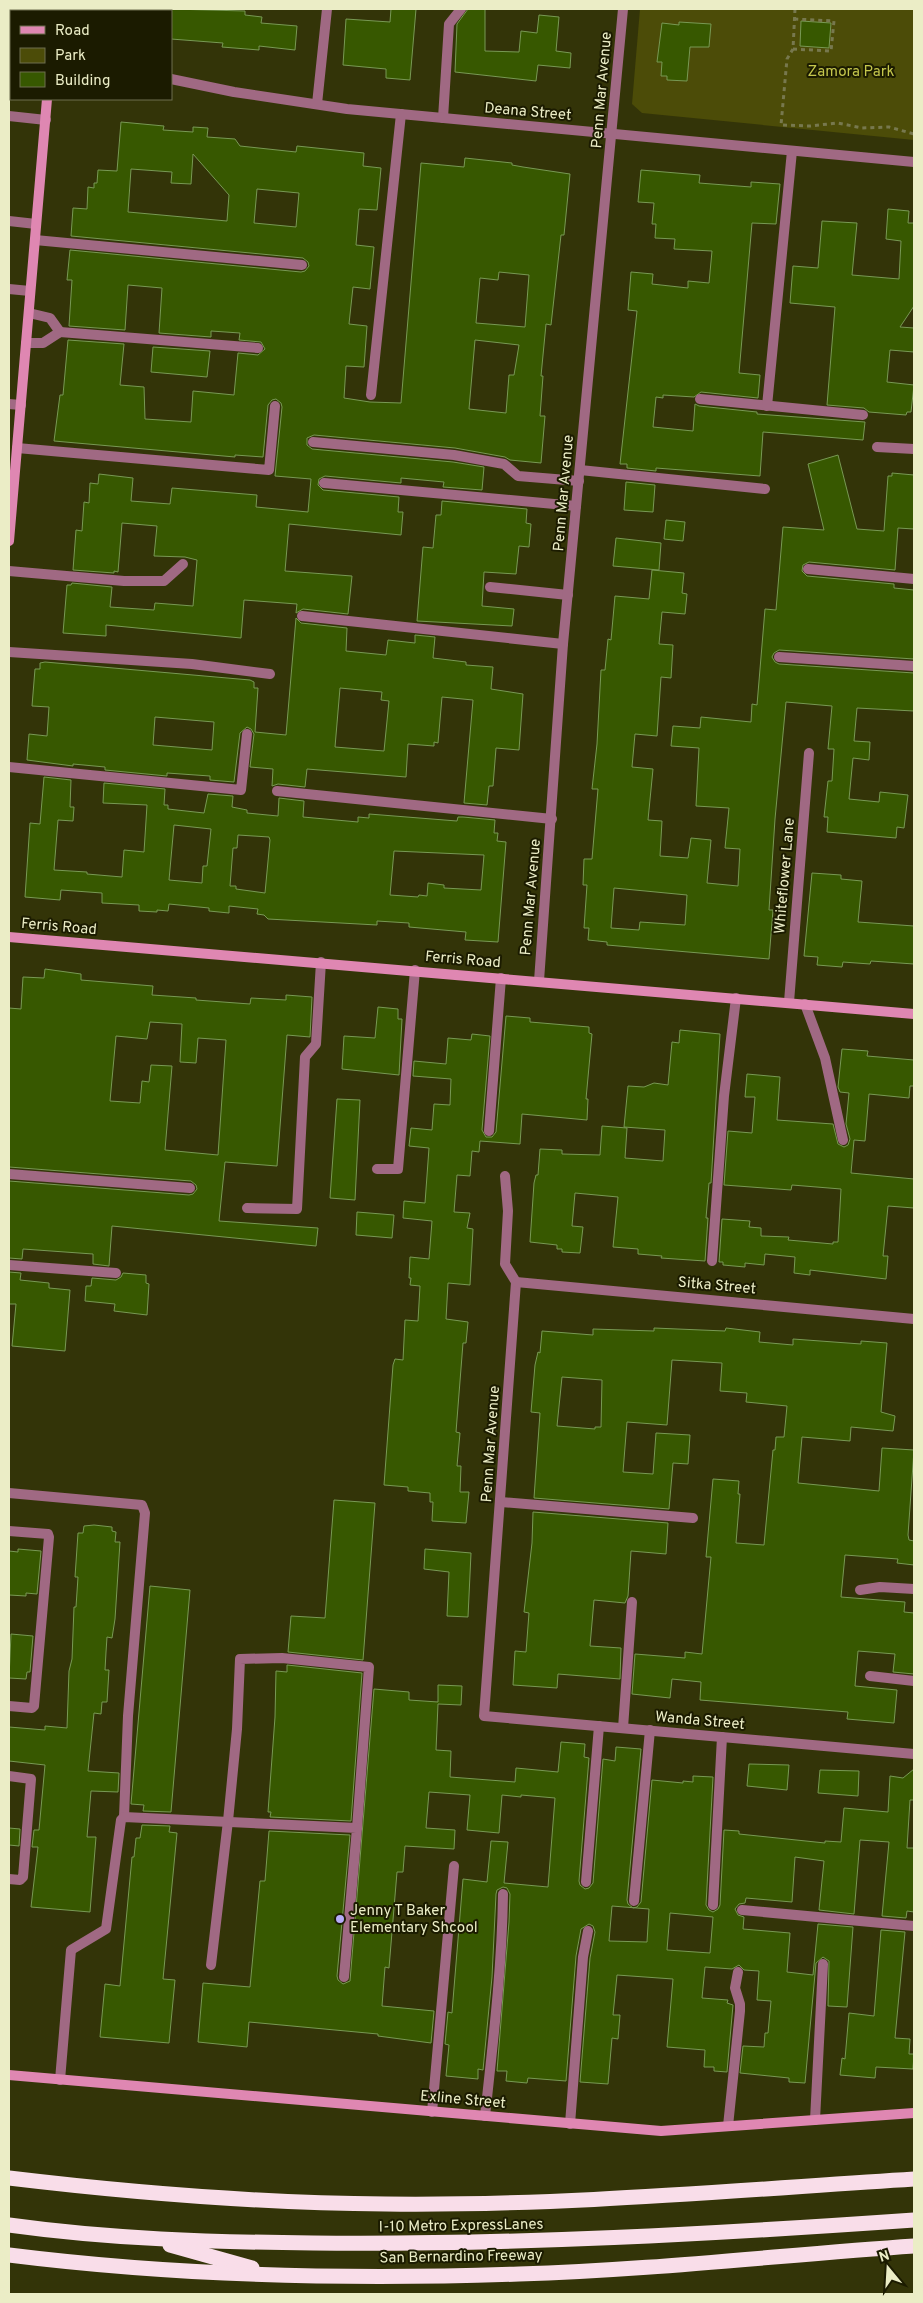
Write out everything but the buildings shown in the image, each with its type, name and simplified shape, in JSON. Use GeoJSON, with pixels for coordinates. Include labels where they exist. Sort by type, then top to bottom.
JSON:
{"type":"FeatureCollection","features":[{"type":"Feature","properties":{"kind":"highway"},"geometry":{"type":"LineString","coordinates":[[9,2178],[205,2198],[386,2204],[522,2202],[914,2179]]}},
{"type":"Feature","properties":{"kind":"highway","name":"I-10 Metro ExpressLanes"},"geometry":{"type":"LineString","coordinates":[[9,2225],[148,2240],[388,2244],[529,2242],[914,2220]]}},
{"type":"Feature","properties":{"kind":"highway"},"geometry":{"type":"LineString","coordinates":[[148,2240],[275,2274]]}},
{"type":"Feature","properties":{"kind":"highway","name":"San Bernardino Freeway"},"geometry":{"type":"LineString","coordinates":[[9,2255],[136,2268],[275,2274],[518,2274],[618,2269],[914,2246]]}},
{"type":"Feature","properties":{"kind":"street"},"geometry":{"type":"LineString","coordinates":[[316,104],[327,9]]}},
{"type":"Feature","properties":{"kind":"street"},"geometry":{"type":"LineString","coordinates":[[443,118],[449,24],[461,9]]}},
{"type":"Feature","properties":{"kind":"street","name":"Penn Mar Avenue"},"geometry":{"type":"LineString","coordinates":[[539,981],[568,595],[613,134],[623,9]]}},
{"type":"Feature","properties":{"kind":"street","name":"Deana Street"},"geometry":{"type":"LineString","coordinates":[[172,79],[234,92],[401,114],[914,162]]}},
{"type":"Feature","properties":{"kind":"street"},"geometry":{"type":"LineString","coordinates":[[9,541],[48,100]]}},
{"type":"Feature","properties":{"kind":"street"},"geometry":{"type":"LineString","coordinates":[[371,394],[401,114]]}},
{"type":"Feature","properties":{"kind":"street"},"geometry":{"type":"LineString","coordinates":[[9,116],[46,120]]}},
{"type":"Feature","properties":{"kind":"street"},"geometry":{"type":"LineString","coordinates":[[767,406],[792,151]]}},
{"type":"Feature","properties":{"kind":"street"},"geometry":{"type":"LineString","coordinates":[[9,221],[36,224]]}},
{"type":"Feature","properties":{"kind":"street"},"geometry":{"type":"LineString","coordinates":[[35,240],[302,265]]}},
{"type":"Feature","properties":{"kind":"street"},"geometry":{"type":"LineString","coordinates":[[9,289],[30,291]]}},
{"type":"Feature","properties":{"kind":"street"},"geometry":{"type":"LineString","coordinates":[[29,312],[50,318],[60,332]]}},
{"type":"Feature","properties":{"kind":"street"},"geometry":{"type":"LineString","coordinates":[[26,343],[43,343],[60,332],[258,348]]}},
{"type":"Feature","properties":{"kind":"street"},"geometry":{"type":"LineString","coordinates":[[700,399],[863,415]]}},
{"type":"Feature","properties":{"kind":"street"},"geometry":{"type":"LineString","coordinates":[[9,404],[21,405]]}},
{"type":"Feature","properties":{"kind":"street"},"geometry":{"type":"LineString","coordinates":[[17,448],[269,470],[275,406]]}},
{"type":"Feature","properties":{"kind":"street"},"geometry":{"type":"LineString","coordinates":[[313,442],[454,455],[504,464],[518,476],[580,475],[765,489]]}},
{"type":"Feature","properties":{"kind":"street"},"geometry":{"type":"LineString","coordinates":[[877,446],[914,450]]}},
{"type":"Feature","properties":{"kind":"street"},"geometry":{"type":"LineString","coordinates":[[324,483],[576,506]]}},
{"type":"Feature","properties":{"kind":"street"},"geometry":{"type":"LineString","coordinates":[[9,571],[124,581],[164,582],[183,564]]}},
{"type":"Feature","properties":{"kind":"street"},"geometry":{"type":"LineString","coordinates":[[808,569],[914,579]]}},
{"type":"Feature","properties":{"kind":"street"},"geometry":{"type":"LineString","coordinates":[[490,587],[568,595]]}},
{"type":"Feature","properties":{"kind":"street"},"geometry":{"type":"LineString","coordinates":[[302,616],[564,644]]}},
{"type":"Feature","properties":{"kind":"street"},"geometry":{"type":"LineString","coordinates":[[9,652],[192,664],[270,674]]}},
{"type":"Feature","properties":{"kind":"street"},"geometry":{"type":"LineString","coordinates":[[779,657],[914,666]]}},
{"type":"Feature","properties":{"kind":"street"},"geometry":{"type":"LineString","coordinates":[[9,767],[241,790],[247,734]]}},
{"type":"Feature","properties":{"kind":"street","name":"Whiteflower Lane"},"geometry":{"type":"LineString","coordinates":[[789,1002],[809,753]]}},
{"type":"Feature","properties":{"kind":"street"},"geometry":{"type":"LineString","coordinates":[[277,791],[552,819]]}},
{"type":"Feature","properties":{"kind":"street","name":"Ferris Road"},"geometry":{"type":"LineString","coordinates":[[9,936],[914,1014]]}},
{"type":"Feature","properties":{"kind":"street"},"geometry":{"type":"LineString","coordinates":[[247,1208],[297,1209],[305,1057],[316,1044],[321,962]]}},
{"type":"Feature","properties":{"kind":"street"},"geometry":{"type":"LineString","coordinates":[[377,1169],[398,1169],[416,970]]}},
{"type":"Feature","properties":{"kind":"street"},"geometry":{"type":"LineString","coordinates":[[489,1131],[501,978]]}},
{"type":"Feature","properties":{"kind":"street"},"geometry":{"type":"LineString","coordinates":[[712,1261],[724,1096],[736,998]]}},
{"type":"Feature","properties":{"kind":"street"},"geometry":{"type":"LineString","coordinates":[[805,1004],[825,1058],[843,1140]]}},
{"type":"Feature","properties":{"kind":"street"},"geometry":{"type":"LineString","coordinates":[[9,1174],[190,1188]]}},
{"type":"Feature","properties":{"kind":"street"},"geometry":{"type":"LineString","coordinates":[[505,1176],[508,1211],[505,1264],[516,1282]]}},
{"type":"Feature","properties":{"kind":"street"},"geometry":{"type":"LineString","coordinates":[[9,1265],[116,1272]]}},
{"type":"Feature","properties":{"kind":"street","name":"Penn Mar Avenue"},"geometry":{"type":"LineString","coordinates":[[484,1716],[516,1282]]}},
{"type":"Feature","properties":{"kind":"street","name":"Sitka Street"},"geometry":{"type":"LineString","coordinates":[[516,1282],[914,1319]]}},
{"type":"Feature","properties":{"kind":"street"},"geometry":{"type":"LineString","coordinates":[[9,1493],[142,1505],[145,1513],[128,1716],[124,1817],[121,1820],[106,1929],[71,1950],[60,2080]]}},
{"type":"Feature","properties":{"kind":"street"},"geometry":{"type":"LineString","coordinates":[[501,1502],[693,1518]]}},
{"type":"Feature","properties":{"kind":"street"},"geometry":{"type":"LineString","coordinates":[[9,1531],[48,1534],[49,1537],[34,1706],[32,1708],[9,1706]]}},
{"type":"Feature","properties":{"kind":"street"},"geometry":{"type":"LineString","coordinates":[[860,1590],[880,1587],[914,1589]]}},
{"type":"Feature","properties":{"kind":"street"},"geometry":{"type":"LineString","coordinates":[[622,1728],[632,1602]]}},
{"type":"Feature","properties":{"kind":"street"},"geometry":{"type":"LineString","coordinates":[[210,1966],[237,1729],[240,1659],[282,1658],[369,1666],[344,1977]]}},
{"type":"Feature","properties":{"kind":"street"},"geometry":{"type":"LineString","coordinates":[[870,1676],[914,1681]]}},
{"type":"Feature","properties":{"kind":"street","name":"Wanda Street"},"geometry":{"type":"LineString","coordinates":[[484,1716],[914,1754]]}},
{"type":"Feature","properties":{"kind":"street"},"geometry":{"type":"LineString","coordinates":[[586,1882],[599,1726]]}},
{"type":"Feature","properties":{"kind":"street"},"geometry":{"type":"LineString","coordinates":[[634,1900],[650,1730]]}},
{"type":"Feature","properties":{"kind":"street"},"geometry":{"type":"LineString","coordinates":[[713,1905],[722,1737]]}},
{"type":"Feature","properties":{"kind":"street"},"geometry":{"type":"LineString","coordinates":[[9,1776],[31,1779],[23,1877],[20,1880],[9,1879]]}},
{"type":"Feature","properties":{"kind":"street"},"geometry":{"type":"LineString","coordinates":[[124,1817],[357,1828]]}},
{"type":"Feature","properties":{"kind":"street"},"geometry":{"type":"LineString","coordinates":[[432,2112],[454,1866]]}},
{"type":"Feature","properties":{"kind":"street"},"geometry":{"type":"LineString","coordinates":[[485,2116],[495,2028],[503,1894]]}},
{"type":"Feature","properties":{"kind":"street"},"geometry":{"type":"LineString","coordinates":[[742,1910],[914,1926]]}},
{"type":"Feature","properties":{"kind":"street"},"geometry":{"type":"LineString","coordinates":[[570,2124],[583,1956],[588,1931]]}},
{"type":"Feature","properties":{"kind":"street"},"geometry":{"type":"LineString","coordinates":[[815,2120],[823,1964]]}},
{"type":"Feature","properties":{"kind":"street"},"geometry":{"type":"LineString","coordinates":[[728,2126],[740,2011],[735,1988],[738,1972]]}},
{"type":"Feature","properties":{"kind":"street","name":"Exline Street"},"geometry":{"type":"LineString","coordinates":[[9,2075],[661,2131],[914,2113]]}},
{"type":"Feature","properties":{"kind":"path"},"geometry":{"type":"LineString","coordinates":[[795,9],[793,49],[787,60],[781,125],[810,126],[838,123],[862,128],[888,127],[914,134]]}},
{"type":"Feature","properties":{"kind":"path"},"geometry":{"type":"LineString","coordinates":[[793,49],[831,51],[834,21],[794,19]]}},
{"type":"Feature","properties":{"kind":"green space","name":"Zamora Park"},"geometry":{"type":"Polygon","coordinates":[[[640,9],[914,9],[914,140],[642,113],[632,104],[640,9]]]}},
{"type":"Feature","properties":{"kind":"place","name":"Jenny T Baker Elementary Shcool"},"geometry":{"type":"Point","coordinates":[340,1919]}}]}
